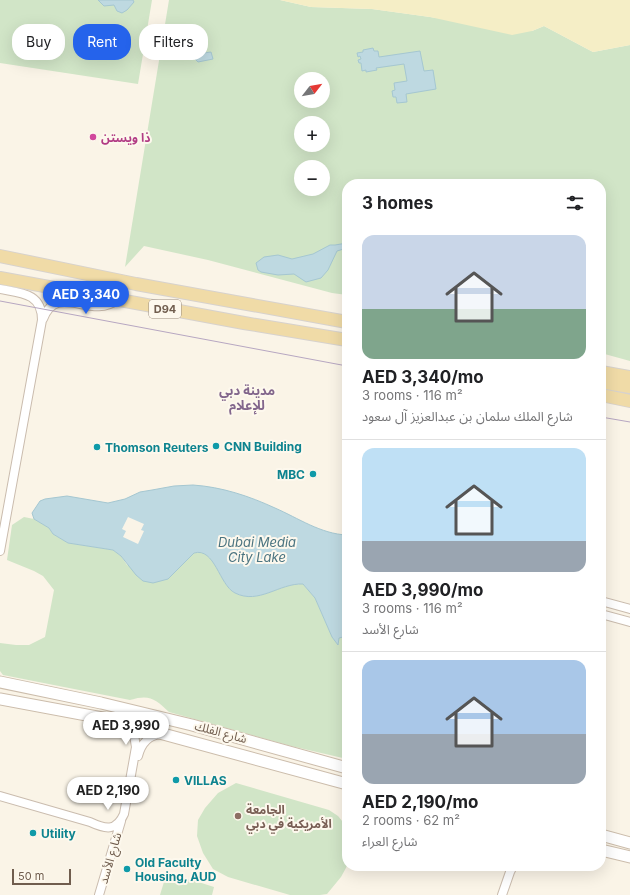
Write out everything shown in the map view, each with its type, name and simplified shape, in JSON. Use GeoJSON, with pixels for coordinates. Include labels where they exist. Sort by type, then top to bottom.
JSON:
{"type":"FeatureCollection","features":[{"type":"Feature","properties":{"kind":"main road","name":"D94"},"geometry":{"type":"LineString","coordinates":[[0,256],[136,284],[342,321]]}},
{"type":"Feature","properties":{"kind":"main road","name":"D94"},"geometry":{"type":"LineString","coordinates":[[0,278],[342,339]]}},
{"type":"Feature","properties":{"kind":"main road"},"geometry":{"type":"LineString","coordinates":[[606,373],[630,377]]}},
{"type":"Feature","properties":{"kind":"main road"},"geometry":{"type":"LineString","coordinates":[[606,383],[630,387]]}},
{"type":"Feature","properties":{"kind":"main road"},"geometry":{"type":"LineString","coordinates":[[606,396],[630,401]]}},
{"type":"Feature","properties":{"kind":"street"},"geometry":{"type":"LineString","coordinates":[[0,290],[26,294],[36,300],[42,309],[42,320],[0,551]]}},
{"type":"Feature","properties":{"kind":"street"},"geometry":{"type":"LineString","coordinates":[[42,320],[47,310],[56,303],[68,302],[105,307],[112,305],[117,300]]}},
{"type":"Feature","properties":{"kind":"street"},"geometry":{"type":"LineString","coordinates":[[606,602],[630,609]]}},
{"type":"Feature","properties":{"kind":"street"},"geometry":{"type":"LineString","coordinates":[[606,615],[630,622]]}},
{"type":"Feature","properties":{"kind":"street","name":"شارع الفلك"},"geometry":{"type":"LineString","coordinates":[[1,681],[192,725],[342,767]]}},
{"type":"Feature","properties":{"kind":"street","name":"شارع الفلك"},"geometry":{"type":"LineString","coordinates":[[0,699],[125,723],[342,783]]}},
{"type":"Feature","properties":{"kind":"street"},"geometry":{"type":"LineString","coordinates":[[90,822],[109,822],[115,819],[120,814],[126,800],[134,763],[136,744],[134,735],[125,723]]}},
{"type":"Feature","properties":{"kind":"street"},"geometry":{"type":"LineString","coordinates":[[134,763],[144,743],[150,737],[156,734],[164,734]]}},
{"type":"Feature","properties":{"kind":"street"},"geometry":{"type":"LineString","coordinates":[[0,796],[107,828],[115,826],[121,821]]}},
{"type":"Feature","properties":{"kind":"street","name":"شارع الأسد"},"geometry":{"type":"LineString","coordinates":[[99,895],[126,800]]}},
{"type":"Feature","properties":{"kind":"street"},"geometry":{"type":"LineString","coordinates":[[606,836],[630,843]]}},
{"type":"Feature","properties":{"kind":"street"},"geometry":{"type":"LineString","coordinates":[[606,851],[630,857]]}},
{"type":"Feature","properties":{"kind":"street"},"geometry":{"type":"LineString","coordinates":[[502,895],[510,871]]}},
{"type":"Feature","properties":{"kind":"green space"},"geometry":{"type":"Polygon","coordinates":[[[0,0],[152,0],[148,24],[139,24],[139,60],[142,60],[138,84],[0,63],[0,0]]]}},
{"type":"Feature","properties":{"kind":"green space"},"geometry":{"type":"Polygon","coordinates":[[[169,0],[280,0],[311,7],[372,9],[532,31],[544,26],[593,52],[630,45],[630,361],[606,354],[606,179],[342,179],[342,294],[208,260],[144,246],[125,267],[159,60],[208,60],[208,24],[165,24],[169,0]]]}},
{"type":"Feature","properties":{"kind":"green space"},"geometry":{"type":"Polygon","coordinates":[[[24,517],[34,519],[49,528],[53,534],[68,543],[113,550],[121,556],[127,565],[168,579],[194,553],[201,553],[212,561],[230,589],[235,593],[244,596],[252,597],[286,587],[303,584],[315,598],[332,637],[338,645],[339,638],[342,637],[342,758],[291,746],[169,712],[152,699],[137,698],[130,700],[3,675],[0,671],[0,643],[29,645],[45,637],[54,590],[43,576],[7,560],[12,525],[24,517]]]}},
{"type":"Feature","properties":{"kind":"green space"},"geometry":{"type":"Polygon","coordinates":[[[236,783],[329,810],[338,816],[342,821],[342,871],[344,871],[341,877],[327,894],[290,895],[228,877],[213,869],[203,853],[197,836],[198,820],[205,808],[218,793],[236,783]]]}},
{"type":"Feature","properties":{"kind":"green space"},"geometry":{"type":"Polygon","coordinates":[[[167,872],[214,887],[212,895],[160,895],[167,872]]]}},
{"type":"Feature","properties":{"kind":"sand"},"geometry":{"type":"Polygon","coordinates":[[[280,0],[630,0],[630,45],[593,52],[544,26],[532,31],[512,35],[430,17],[372,9],[311,7],[280,0]]]}},
{"type":"Feature","properties":{"kind":"water"},"geometry":{"type":"Polygon","coordinates":[[[98,0],[133,0],[134,2],[122,13],[117,11],[114,5],[104,6],[98,0]]]}},
{"type":"Feature","properties":{"kind":"water"},"geometry":{"type":"Polygon","coordinates":[[[373,48],[374,51],[378,51],[379,57],[420,51],[424,71],[433,70],[436,89],[406,94],[407,102],[397,103],[396,97],[393,97],[392,91],[395,90],[394,83],[407,81],[404,64],[376,68],[377,70],[366,72],[366,70],[362,71],[361,63],[359,63],[358,60],[361,59],[360,56],[358,57],[357,53],[373,48]]]}},
{"type":"Feature","properties":{"kind":"water"},"geometry":{"type":"Polygon","coordinates":[[[208,52],[211,52],[213,59],[208,60],[208,52]]]}},
{"type":"Feature","properties":{"kind":"water"},"geometry":{"type":"Polygon","coordinates":[[[196,60],[208,60],[198,62],[196,60]]]}},
{"type":"Feature","properties":{"kind":"water"},"geometry":{"type":"Polygon","coordinates":[[[342,244],[342,250],[337,251],[328,270],[321,278],[306,282],[294,274],[278,275],[261,272],[258,270],[256,263],[264,257],[278,255],[292,259],[313,254],[330,245],[342,244]]]}},
{"type":"Feature","properties":{"kind":"water","name":"Dubai Media City Lake"},"geometry":{"type":"Polygon","coordinates":[[[193,485],[225,490],[275,508],[319,529],[342,534],[342,637],[339,638],[338,645],[332,637],[315,598],[303,584],[286,587],[252,597],[244,596],[235,593],[230,589],[212,561],[201,553],[194,553],[168,579],[153,583],[143,581],[136,575],[121,556],[113,550],[68,543],[53,534],[49,528],[34,519],[32,513],[40,501],[45,499],[67,496],[108,503],[125,499],[140,492],[174,486],[193,485]]]}},
{"type":"Feature","properties":{"kind":"pier"},"geometry":{"type":"Polygon","coordinates":[[[128,517],[144,524],[141,530],[144,531],[138,544],[123,537],[126,531],[122,529],[128,517]]]}},
{"type":"Feature","properties":{"kind":"tram line"},"geometry":{"type":"LineString","coordinates":[[0,301],[342,365]]}},
{"type":"Feature","properties":{"kind":"tram line"},"geometry":{"type":"LineString","coordinates":[[606,418],[630,422]]}},
{"type":"Feature","properties":{"kind":"place","name":"ذا ويستن"},"geometry":{"type":"Point","coordinates":[93,137]}},
{"type":"Feature","properties":{"kind":"place","name":"CNN Building"},"geometry":{"type":"Point","coordinates":[216,446]}},
{"type":"Feature","properties":{"kind":"place","name":"Thomson Reuters"},"geometry":{"type":"Point","coordinates":[97,447]}},
{"type":"Feature","properties":{"kind":"place","name":"MBC"},"geometry":{"type":"Point","coordinates":[313,474]}},
{"type":"Feature","properties":{"kind":"place","name":"VILLAS"},"geometry":{"type":"Point","coordinates":[176,780]}},
{"type":"Feature","properties":{"kind":"place","name":"الجامعة الأمريكية في دبي"},"geometry":{"type":"Point","coordinates":[238,816]}},
{"type":"Feature","properties":{"kind":"place","name":"Utility"},"geometry":{"type":"Point","coordinates":[33,833]}},
{"type":"Feature","properties":{"kind":"place","name":"Old Faculty Housing, AUD"},"geometry":{"type":"Point","coordinates":[127,869]}},
{"type":"Feature","properties":{"kind":"district","name":"مدينة دبي للإعلام"},"geometry":{"type":"Point","coordinates":[247,398]}}]}
